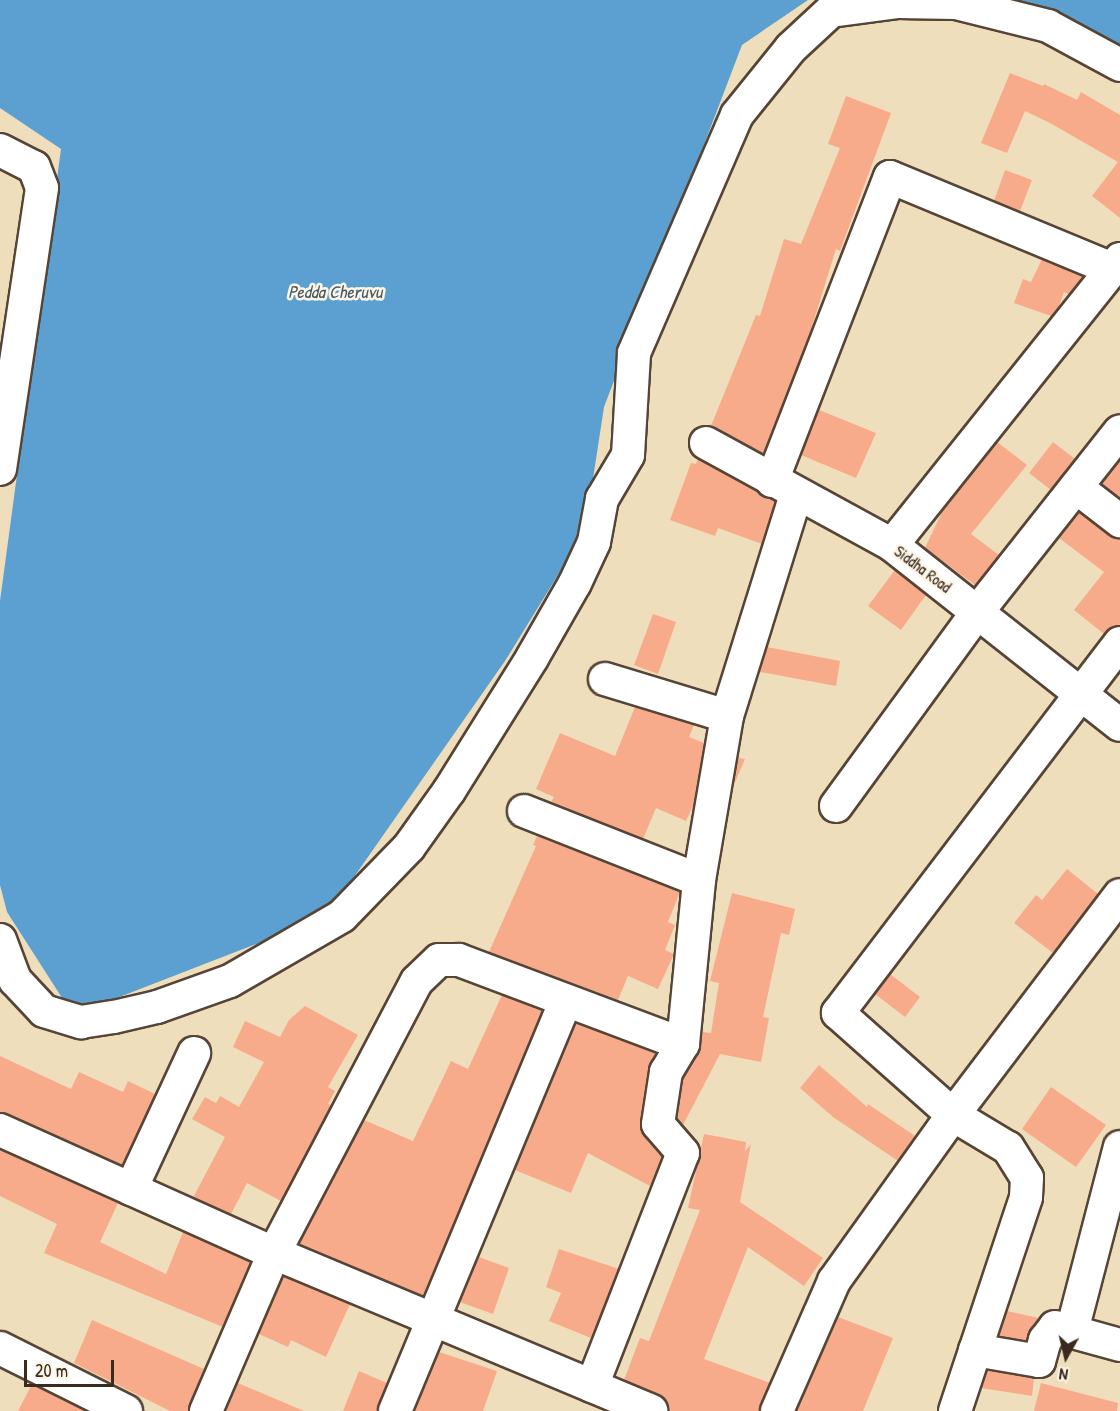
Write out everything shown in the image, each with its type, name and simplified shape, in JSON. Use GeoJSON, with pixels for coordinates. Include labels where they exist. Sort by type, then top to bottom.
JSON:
{"type":"FeatureCollection","features":[{"type":"Feature","properties":{"kind":"street"},"geometry":{"type":"LineString","coordinates":[[0,940],[15,980],[44,1011],[81,1022],[114,1017],[157,1007],[240,975],[342,916],[409,847],[449,790],[532,658],[575,583],[594,542],[602,499],[628,455],[634,353],[737,115],[791,48],[831,11],[898,2],[956,3],[1048,26],[1120,65]]}},
{"type":"Feature","properties":{"kind":"street"},"geometry":{"type":"LineString","coordinates":[[0,150],[34,167],[42,188],[0,469]]}},
{"type":"Feature","properties":{"kind":"street"},"geometry":{"type":"LineString","coordinates":[[592,1386],[683,1154],[658,1124],[666,1072],[683,1044],[699,880],[727,716],[784,488],[890,177],[1116,264],[892,545]]}},
{"type":"Feature","properties":{"kind":"street"},"geometry":{"type":"LineString","coordinates":[[836,806],[978,611],[1120,432]]}},
{"type":"Feature","properties":{"kind":"street","name":"Siddha Road"},"geometry":{"type":"LineString","coordinates":[[706,443],[784,488],[892,545],[1120,725]]}},
{"type":"Feature","properties":{"kind":"street"},"geometry":{"type":"LineString","coordinates":[[1076,487],[1120,521]]}},
{"type":"Feature","properties":{"kind":"street"},"geometry":{"type":"LineString","coordinates":[[955,1411],[1026,1197],[1027,1178],[1008,1148],[953,1115],[838,1014],[1120,643]]}},
{"type":"Feature","properties":{"kind":"street"},"geometry":{"type":"LineString","coordinates":[[604,679],[727,716]]}},
{"type":"Feature","properties":{"kind":"street"},"geometry":{"type":"LineString","coordinates":[[524,811],[699,880]]}},
{"type":"Feature","properties":{"kind":"street"},"geometry":{"type":"LineString","coordinates":[[777,1411],[834,1281],[953,1115],[1120,895]]}},
{"type":"Feature","properties":{"kind":"street"},"geometry":{"type":"LineString","coordinates":[[206,1411],[274,1252],[417,981],[439,960],[459,960],[683,1044]]}},
{"type":"Feature","properties":{"kind":"street"},"geometry":{"type":"LineString","coordinates":[[394,1411],[566,1000]]}},
{"type":"Feature","properties":{"kind":"street"},"geometry":{"type":"LineString","coordinates":[[131,1189],[194,1053]]}},
{"type":"Feature","properties":{"kind":"street"},"geometry":{"type":"LineString","coordinates":[[0,1130],[433,1321],[651,1411]]}},
{"type":"Feature","properties":{"kind":"street"},"geometry":{"type":"LineString","coordinates":[[1072,1331],[1120,1147]]}},
{"type":"Feature","properties":{"kind":"street"},"geometry":{"type":"LineString","coordinates":[[975,1350],[1039,1361],[1045,1340],[1055,1328],[1120,1345]]}},
{"type":"Feature","properties":{"kind":"street"},"geometry":{"type":"LineString","coordinates":[[0,1348],[77,1401],[126,1411]]}},
{"type":"Feature","properties":{"kind":"water","name":"Pedda Cheruvu"},"geometry":{"type":"Polygon","coordinates":[[[0,0],[808,0],[742,45],[604,407],[585,531],[505,661],[326,917],[73,1015],[7,912],[0,885],[0,601],[61,149],[0,108],[0,0]]]}},
{"type":"Feature","properties":{"kind":"water"},"geometry":{"type":"Polygon","coordinates":[[[1012,0],[1120,0],[1120,52],[1012,0]]]}},
{"type":"Feature","properties":{"kind":"building"},"geometry":{"type":"Polygon","coordinates":[[[1010,73],[1043,86],[1044,84],[1077,100],[1081,92],[1120,115],[1120,218],[1092,196],[1118,162],[1050,123],[1025,111],[1007,153],[981,143],[1010,73]]]}},
{"type":"Feature","properties":{"kind":"building"},"geometry":{"type":"Polygon","coordinates":[[[846,96],[891,113],[840,251],[836,249],[809,336],[763,454],[711,426],[756,315],[760,316],[784,239],[801,244],[840,148],[828,144],[846,96]]]}},
{"type":"Feature","properties":{"kind":"building"},"geometry":{"type":"Polygon","coordinates":[[[1005,170],[1032,180],[1020,211],[994,201],[1005,170]]]}},
{"type":"Feature","properties":{"kind":"building"},"geometry":{"type":"Polygon","coordinates":[[[1042,259],[1083,276],[1069,294],[1064,292],[1059,306],[1051,316],[1014,303],[1023,279],[1031,282],[1042,259]]]}},
{"type":"Feature","properties":{"kind":"building"},"geometry":{"type":"Polygon","coordinates":[[[819,410],[876,433],[856,478],[801,455],[819,410]]]}},
{"type":"Feature","properties":{"kind":"building"},"geometry":{"type":"Polygon","coordinates":[[[997,442],[1027,465],[971,534],[999,555],[975,585],[925,548],[942,512],[997,442]]]}},
{"type":"Feature","properties":{"kind":"building"},"geometry":{"type":"Polygon","coordinates":[[[1053,442],[1075,459],[1051,490],[1029,473],[1053,442]]]}},
{"type":"Feature","properties":{"kind":"building"},"geometry":{"type":"Polygon","coordinates":[[[698,459],[775,501],[762,544],[718,528],[715,536],[670,520],[691,463],[696,464],[698,459]]]}},
{"type":"Feature","properties":{"kind":"building"},"geometry":{"type":"Polygon","coordinates":[[[1120,460],[1120,498],[1101,484],[1120,460]]]}},
{"type":"Feature","properties":{"kind":"building"},"geometry":{"type":"Polygon","coordinates":[[[1079,512],[1109,535],[1120,539],[1120,625],[1104,634],[1074,610],[1104,572],[1059,538],[1079,512]]]}},
{"type":"Feature","properties":{"kind":"building"},"geometry":{"type":"Polygon","coordinates":[[[895,570],[926,595],[901,630],[868,606],[895,570]]]}},
{"type":"Feature","properties":{"kind":"building"},"geometry":{"type":"Polygon","coordinates":[[[653,614],[676,622],[658,674],[634,665],[653,614]]]}},
{"type":"Feature","properties":{"kind":"building"},"geometry":{"type":"Polygon","coordinates":[[[767,647],[840,661],[836,686],[760,672],[767,647]]]}},
{"type":"Feature","properties":{"kind":"building"},"geometry":{"type":"Polygon","coordinates":[[[635,707],[694,725],[689,737],[704,743],[693,806],[686,821],[656,808],[643,839],[551,802],[554,797],[536,789],[560,733],[615,756],[635,707]]]}},
{"type":"Feature","properties":{"kind":"building"},"geometry":{"type":"Polygon","coordinates":[[[738,758],[745,759],[733,787],[738,758]]]}},
{"type":"Feature","properties":{"kind":"building"},"geometry":{"type":"Polygon","coordinates":[[[537,836],[680,892],[668,922],[675,925],[665,950],[674,954],[658,989],[628,976],[618,1000],[489,952],[536,846],[533,845],[537,836]]]}},
{"type":"Feature","properties":{"kind":"building"},"geometry":{"type":"Polygon","coordinates":[[[1067,869],[1098,894],[1053,953],[1014,923],[1036,895],[1042,900],[1067,869]]]}},
{"type":"Feature","properties":{"kind":"building"},"geometry":{"type":"Polygon","coordinates":[[[732,893],[795,909],[789,935],[781,933],[763,1017],[769,1018],[761,1062],[720,1054],[683,1125],[677,1119],[683,1078],[700,1051],[702,1032],[711,1033],[719,983],[710,981],[732,893]]]}},
{"type":"Feature","properties":{"kind":"building"},"geometry":{"type":"Polygon","coordinates":[[[890,974],[920,997],[905,1017],[875,994],[890,974]]]}},
{"type":"Feature","properties":{"kind":"building"},"geometry":{"type":"Polygon","coordinates":[[[502,995],[543,1011],[423,1296],[299,1244],[364,1120],[413,1141],[451,1061],[468,1069],[502,995]]]}},
{"type":"Feature","properties":{"kind":"building"},"geometry":{"type":"Polygon","coordinates":[[[305,1006],[358,1035],[328,1087],[335,1091],[328,1104],[331,1105],[281,1201],[247,1183],[231,1214],[197,1199],[194,1196],[225,1137],[192,1119],[205,1097],[216,1103],[220,1096],[239,1107],[264,1062],[233,1047],[245,1021],[280,1037],[289,1020],[305,1006]]]}},
{"type":"Feature","properties":{"kind":"building"},"geometry":{"type":"Polygon","coordinates":[[[576,1023],[656,1053],[648,1069],[640,1122],[644,1135],[662,1157],[650,1186],[588,1153],[571,1193],[515,1170],[576,1023]]]}},
{"type":"Feature","properties":{"kind":"building"},"geometry":{"type":"Polygon","coordinates":[[[0,1056],[71,1089],[79,1072],[123,1092],[128,1081],[155,1094],[122,1165],[0,1112],[0,1056]]]}},
{"type":"Feature","properties":{"kind":"building"},"geometry":{"type":"Polygon","coordinates":[[[819,1065],[867,1107],[868,1104],[915,1136],[898,1161],[833,1117],[800,1088],[819,1065]]]}},
{"type":"Feature","properties":{"kind":"building"},"geometry":{"type":"Polygon","coordinates":[[[1051,1087],[1106,1125],[1076,1167],[1022,1129],[1051,1087]]]}},
{"type":"Feature","properties":{"kind":"building"},"geometry":{"type":"Polygon","coordinates":[[[704,1134],[746,1142],[745,1151],[751,1144],[740,1202],[823,1258],[804,1286],[748,1247],[704,1359],[770,1383],[759,1411],[669,1411],[666,1401],[658,1395],[624,1380],[640,1338],[649,1341],[700,1210],[688,1208],[704,1134]]]}},
{"type":"Feature","properties":{"kind":"building"},"geometry":{"type":"Polygon","coordinates":[[[0,1150],[118,1203],[100,1242],[166,1274],[183,1232],[250,1262],[223,1327],[44,1253],[57,1224],[0,1196],[0,1150]]]}},
{"type":"Feature","properties":{"kind":"building"},"geometry":{"type":"Polygon","coordinates":[[[559,1249],[619,1269],[591,1338],[549,1321],[561,1293],[546,1287],[559,1249]]]}},
{"type":"Feature","properties":{"kind":"building"},"geometry":{"type":"Polygon","coordinates":[[[479,1257],[509,1268],[493,1314],[460,1302],[479,1257]]]}},
{"type":"Feature","properties":{"kind":"building"},"geometry":{"type":"Polygon","coordinates":[[[283,1276],[350,1304],[326,1357],[291,1340],[288,1347],[259,1334],[283,1276]]]}},
{"type":"Feature","properties":{"kind":"building"},"geometry":{"type":"Polygon","coordinates":[[[1007,1311],[1039,1318],[1026,1341],[999,1336],[1007,1311]]]}},
{"type":"Feature","properties":{"kind":"building"},"geometry":{"type":"Polygon","coordinates":[[[838,1317],[893,1338],[863,1411],[797,1411],[838,1317]]]}},
{"type":"Feature","properties":{"kind":"building"},"geometry":{"type":"Polygon","coordinates":[[[92,1320],[204,1369],[188,1411],[170,1411],[74,1363],[92,1320]]]}},
{"type":"Feature","properties":{"kind":"building"},"geometry":{"type":"Polygon","coordinates":[[[439,1352],[497,1371],[483,1411],[415,1411],[439,1352]]]}},
{"type":"Feature","properties":{"kind":"building"},"geometry":{"type":"Polygon","coordinates":[[[987,1370],[1034,1378],[1032,1396],[981,1388],[987,1370]]]}},
{"type":"Feature","properties":{"kind":"building"},"geometry":{"type":"Polygon","coordinates":[[[359,1371],[387,1383],[377,1411],[343,1411],[359,1371]]]}},
{"type":"Feature","properties":{"kind":"building"},"geometry":{"type":"Polygon","coordinates":[[[238,1383],[304,1411],[226,1411],[238,1383]]]}},
{"type":"Feature","properties":{"kind":"building"},"geometry":{"type":"Polygon","coordinates":[[[1041,1383],[1118,1403],[1117,1411],[1034,1411],[1041,1383]]]}},
{"type":"Feature","properties":{"kind":"building"},"geometry":{"type":"Polygon","coordinates":[[[32,1384],[86,1411],[18,1411],[32,1384]]]}}]}
